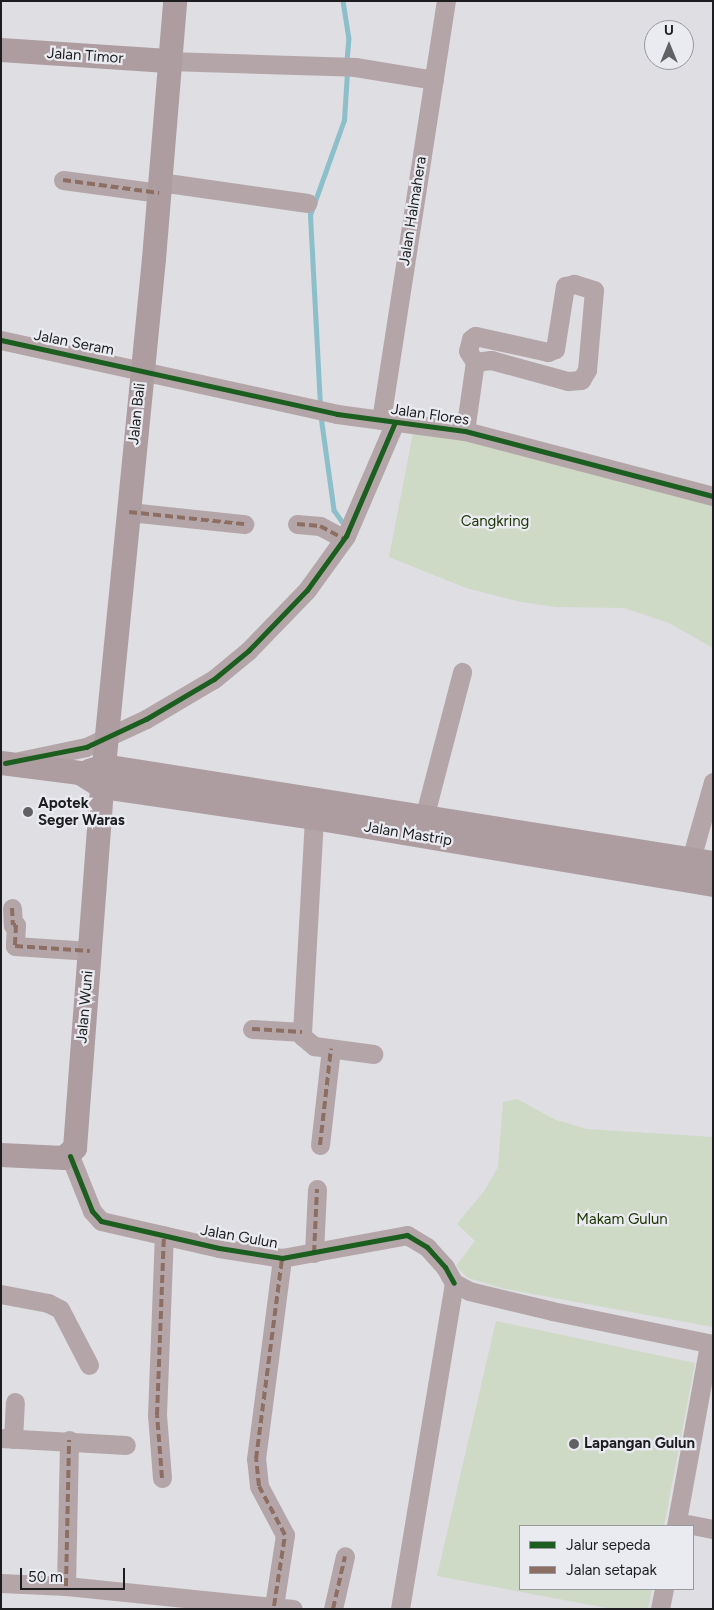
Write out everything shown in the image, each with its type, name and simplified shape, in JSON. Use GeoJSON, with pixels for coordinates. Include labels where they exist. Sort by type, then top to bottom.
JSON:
{"type":"FeatureCollection","features":[{"type":"Feature","properties":{"kind":"main road","name":"Jalan Bali"},"geometry":{"type":"LineString","coordinates":[[103,777],[175,1]]}},
{"type":"Feature","properties":{"kind":"main road","name":"Jalan Timor"},"geometry":{"type":"LineString","coordinates":[[1,50],[168,61]]}},
{"type":"Feature","properties":{"kind":"main road"},"geometry":{"type":"LineString","coordinates":[[3,763],[103,777]]}},
{"type":"Feature","properties":{"kind":"main road","name":"Jalan Mastrip"},"geometry":{"type":"LineString","coordinates":[[103,777],[424,818],[507,840],[713,885]]}},
{"type":"Feature","properties":{"kind":"main road","name":"Jalan Mastrip"},"geometry":{"type":"LineString","coordinates":[[103,777],[314,818],[702,861]]}},
{"type":"Feature","properties":{"kind":"main road","name":"Jalan Wuni"},"geometry":{"type":"LineString","coordinates":[[70,1156],[74,1148],[103,777]]}},
{"type":"Feature","properties":{"kind":"main road"},"geometry":{"type":"LineString","coordinates":[[1,1155],[44,1159],[70,1156]]}},
{"type":"Feature","properties":{"kind":"street","name":"Jalan Halmahera"},"geometry":{"type":"LineString","coordinates":[[3,763],[86,747],[181,701],[214,679],[249,650],[308,590],[345,537],[356,517],[388,421],[446,1]]}},
{"type":"Feature","properties":{"kind":"street"},"geometry":{"type":"LineString","coordinates":[[168,61],[349,66],[434,80]]}},
{"type":"Feature","properties":{"kind":"street"},"geometry":{"type":"LineString","coordinates":[[63,180],[159,187],[308,203]]}},
{"type":"Feature","properties":{"kind":"street"},"geometry":{"type":"LineString","coordinates":[[465,431],[476,362],[468,351],[471,339],[475,336],[548,352],[555,349],[565,286],[574,284],[594,290],[587,370],[581,380],[568,381],[491,360],[476,362]]}},
{"type":"Feature","properties":{"kind":"street","name":"Jalan Seram"},"geometry":{"type":"LineString","coordinates":[[1,340],[142,370]]}},
{"type":"Feature","properties":{"kind":"street","name":"Jalan Flores"},"geometry":{"type":"LineString","coordinates":[[142,370],[336,414],[465,431],[713,496]]}},
{"type":"Feature","properties":{"kind":"street"},"geometry":{"type":"LineString","coordinates":[[129,512],[244,524]]}},
{"type":"Feature","properties":{"kind":"street"},"geometry":{"type":"LineString","coordinates":[[296,524],[320,526],[345,537]]}},
{"type":"Feature","properties":{"kind":"street"},"geometry":{"type":"LineString","coordinates":[[424,818],[462,672]]}},
{"type":"Feature","properties":{"kind":"street"},"geometry":{"type":"LineString","coordinates":[[702,861],[713,782]]}},
{"type":"Feature","properties":{"kind":"street"},"geometry":{"type":"LineString","coordinates":[[314,818],[303,1040],[307,1043],[332,1049],[373,1054]]}},
{"type":"Feature","properties":{"kind":"street"},"geometry":{"type":"LineString","coordinates":[[12,908],[13,924],[16,924],[15,946],[90,951]]}},
{"type":"Feature","properties":{"kind":"street"},"geometry":{"type":"LineString","coordinates":[[252,1029],[302,1032]]}},
{"type":"Feature","properties":{"kind":"street"},"geometry":{"type":"LineString","coordinates":[[320,1145],[332,1049]]}},
{"type":"Feature","properties":{"kind":"street","name":"Jalan Gulun"},"geometry":{"type":"LineString","coordinates":[[70,1156],[95,1217],[110,1224],[282,1258],[390,1236],[407,1235],[427,1247],[445,1267],[454,1283]]}},
{"type":"Feature","properties":{"kind":"street"},"geometry":{"type":"LineString","coordinates":[[314,1253],[317,1190]]}},
{"type":"Feature","properties":{"kind":"street"},"geometry":{"type":"LineString","coordinates":[[162,1478],[157,1415],[164,1235]]}},
{"type":"Feature","properties":{"kind":"street"},"geometry":{"type":"LineString","coordinates":[[274,1606],[285,1535],[259,1486],[256,1459],[282,1258]]}},
{"type":"Feature","properties":{"kind":"street"},"geometry":{"type":"LineString","coordinates":[[400,1609],[454,1283],[469,1291],[711,1344],[676,1524]]}},
{"type":"Feature","properties":{"kind":"street"},"geometry":{"type":"LineString","coordinates":[[1,1294],[48,1303],[60,1309],[90,1365]]}},
{"type":"Feature","properties":{"kind":"street"},"geometry":{"type":"LineString","coordinates":[[14,1402],[7,1438],[69,1440],[126,1445]]}},
{"type":"Feature","properties":{"kind":"street"},"geometry":{"type":"LineString","coordinates":[[66,1586],[69,1440]]}},
{"type":"Feature","properties":{"kind":"street"},"geometry":{"type":"LineString","coordinates":[[694,1526],[713,1529]]}},
{"type":"Feature","properties":{"kind":"street"},"geometry":{"type":"LineString","coordinates":[[333,1609],[345,1556]]}},
{"type":"Feature","properties":{"kind":"street"},"geometry":{"type":"LineString","coordinates":[[1,1584],[66,1586],[293,1609]]}},
{"type":"Feature","properties":{"kind":"street"},"geometry":{"type":"LineString","coordinates":[[660,1609],[664,1590]]}},
{"type":"Feature","properties":{"kind":"green space","name":"Cangkring"},"geometry":{"type":"Polygon","coordinates":[[[414,428],[713,504],[713,648],[669,623],[624,608],[556,607],[521,602],[466,588],[389,557],[414,428]]]}},
{"type":"Feature","properties":{"kind":"green space","name":"Makam Gulun"},"geometry":{"type":"Polygon","coordinates":[[[517,1099],[556,1120],[587,1129],[713,1137],[713,1327],[505,1289],[468,1278],[456,1266],[475,1241],[457,1224],[485,1190],[498,1167],[503,1102],[517,1099]]]}},
{"type":"Feature","properties":{"kind":"green space","name":"Lapangan Gulun"},"geometry":{"type":"Polygon","coordinates":[[[496,1321],[695,1363],[664,1525],[519,1525],[519,1590],[652,1590],[648,1609],[612,1609],[437,1576],[496,1321]]]}},
{"type":"Feature","properties":{"kind":"waterway"},"geometry":{"type":"LineString","coordinates":[[343,1],[349,38],[347,62]]}},
{"type":"Feature","properties":{"kind":"waterway"},"geometry":{"type":"LineString","coordinates":[[320,406],[310,215],[344,120],[347,72]]}},
{"type":"Feature","properties":{"kind":"waterway"},"geometry":{"type":"LineString","coordinates":[[321,416],[334,510],[345,526]]}},
{"type":"Feature","properties":{"kind":"marked path"},"geometry":{"type":"LineString","coordinates":[[63,180],[159,193]]}},
{"type":"Feature","properties":{"kind":"marked path"},"geometry":{"type":"LineString","coordinates":[[129,512],[244,524]]}},
{"type":"Feature","properties":{"kind":"marked path"},"geometry":{"type":"LineString","coordinates":[[297,524],[320,526],[344,539]]}},
{"type":"Feature","properties":{"kind":"marked path"},"geometry":{"type":"LineString","coordinates":[[12,908],[13,925],[16,925],[15,946],[90,951]]}},
{"type":"Feature","properties":{"kind":"marked path"},"geometry":{"type":"LineString","coordinates":[[252,1029],[302,1032]]}},
{"type":"Feature","properties":{"kind":"marked path"},"geometry":{"type":"LineString","coordinates":[[320,1145],[331,1049]]}},
{"type":"Feature","properties":{"kind":"marked path"},"geometry":{"type":"LineString","coordinates":[[314,1253],[317,1189]]}},
{"type":"Feature","properties":{"kind":"marked path"},"geometry":{"type":"LineString","coordinates":[[162,1478],[157,1415],[164,1235]]}},
{"type":"Feature","properties":{"kind":"marked path"},"geometry":{"type":"LineString","coordinates":[[274,1606],[285,1535],[259,1486],[256,1459],[282,1258]]}},
{"type":"Feature","properties":{"kind":"marked path"},"geometry":{"type":"LineString","coordinates":[[66,1586],[69,1440]]}},
{"type":"Feature","properties":{"kind":"marked path"},"geometry":{"type":"LineString","coordinates":[[333,1609],[345,1556]]}},
{"type":"Feature","properties":{"kind":"cycle path"},"geometry":{"type":"LineString","coordinates":[[1,340],[337,414],[465,431],[713,496]]}},
{"type":"Feature","properties":{"kind":"cycle path"},"geometry":{"type":"LineString","coordinates":[[5,763],[86,747],[146,719],[214,679],[249,650],[307,590],[346,536],[395,422]]}},
{"type":"Feature","properties":{"kind":"cycle path"},"geometry":{"type":"LineString","coordinates":[[70,1156],[92,1211],[101,1221],[219,1248],[282,1258],[407,1235],[427,1247],[445,1267],[454,1283]]}},
{"type":"Feature","properties":{"kind":"place","name":"Apotek Seger Waras"},"geometry":{"type":"Point","coordinates":[28,812]}},
{"type":"Feature","properties":{"kind":"place","name":"Lapangan Gulun"},"geometry":{"type":"Point","coordinates":[574,1444]}}]}
